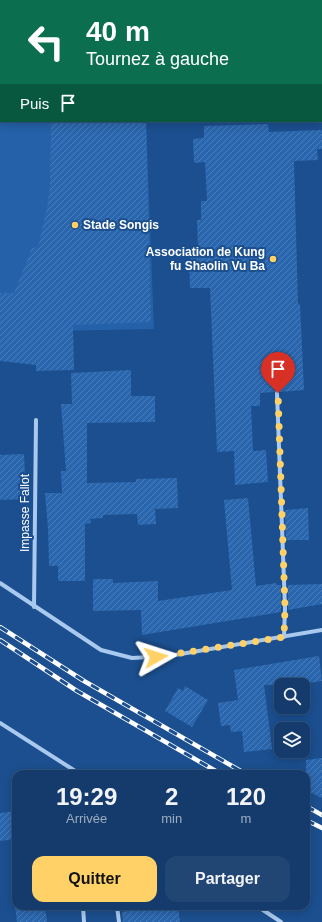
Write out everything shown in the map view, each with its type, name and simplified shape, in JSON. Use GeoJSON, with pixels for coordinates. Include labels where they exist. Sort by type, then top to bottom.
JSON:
{"type":"FeatureCollection","features":[{"type":"Feature","properties":{"kind":"street"},"geometry":{"type":"LineString","coordinates":[[278,393],[285,600],[284,637]]}},
{"type":"Feature","properties":{"kind":"street","name":"Impasse Fallot"},"geometry":{"type":"LineString","coordinates":[[34,607],[36,420]]}},
{"type":"Feature","properties":{"kind":"street"},"geometry":{"type":"LineString","coordinates":[[0,583],[34,607],[101,650],[132,658],[169,656],[322,630]]}},
{"type":"Feature","properties":{"kind":"street"},"geometry":{"type":"LineString","coordinates":[[0,723],[74,770]]}},
{"type":"Feature","properties":{"kind":"street"},"geometry":{"type":"LineString","coordinates":[[83,910],[84,922]]}},
{"type":"Feature","properties":{"kind":"street"},"geometry":{"type":"LineString","coordinates":[[118,910],[119,922]]}},
{"type":"Feature","properties":{"kind":"street"},"geometry":{"type":"LineString","coordinates":[[263,910],[281,922]]}},
{"type":"Feature","properties":{"kind":"shaded area","name":"Stade Songis"},"geometry":{"type":"Polygon","coordinates":[[[0,122],[146,122],[154,329],[0,332],[0,122]]]}},
{"type":"Feature","properties":{"kind":"building","name":"Stade Songis"},"geometry":{"type":"Polygon","coordinates":[[[60,122],[146,122],[151,322],[73,325],[74,370],[36,371],[36,365],[0,361],[0,293],[14,293],[32,248],[38,247],[47,208],[50,185],[51,124],[60,122]]]}},
{"type":"Feature","properties":{"kind":"building"},"geometry":{"type":"Polygon","coordinates":[[[268,124],[269,132],[322,130],[322,149],[317,149],[318,160],[294,161],[298,304],[300,304],[304,390],[280,392],[276,390],[274,392],[260,393],[260,406],[251,406],[253,451],[266,450],[268,482],[235,485],[234,451],[217,452],[210,288],[190,288],[189,260],[191,260],[191,253],[198,253],[197,220],[201,220],[201,201],[207,201],[205,162],[194,163],[193,139],[204,138],[204,126],[268,124]]]}},
{"type":"Feature","properties":{"kind":"building"},"geometry":{"type":"Polygon","coordinates":[[[131,370],[131,396],[155,396],[155,422],[87,423],[87,483],[136,482],[136,479],[177,478],[178,508],[155,509],[156,524],[138,525],[137,514],[103,515],[103,518],[90,519],[91,523],[85,524],[85,581],[58,581],[58,566],[49,566],[45,493],[62,493],[61,471],[66,471],[61,404],[72,404],[71,373],[131,370]]]}},
{"type":"Feature","properties":{"kind":"building"},"geometry":{"type":"Polygon","coordinates":[[[24,454],[26,499],[0,500],[0,455],[24,454]]]}},
{"type":"Feature","properties":{"kind":"building"},"geometry":{"type":"Polygon","coordinates":[[[248,498],[256,586],[276,583],[277,585],[281,585],[281,612],[142,635],[141,610],[93,611],[93,579],[113,579],[113,583],[158,581],[158,601],[232,590],[224,500],[248,498]]]}},
{"type":"Feature","properties":{"kind":"building"},"geometry":{"type":"Polygon","coordinates":[[[308,508],[309,540],[286,540],[285,510],[308,508]]]}},
{"type":"Feature","properties":{"kind":"building"},"geometry":{"type":"Polygon","coordinates":[[[322,584],[322,604],[288,610],[288,585],[322,584]]]}},
{"type":"Feature","properties":{"kind":"building"},"geometry":{"type":"Polygon","coordinates":[[[319,656],[322,681],[310,683],[310,678],[274,678],[274,685],[264,685],[272,749],[244,752],[242,731],[231,732],[230,725],[221,726],[218,703],[238,700],[234,670],[319,656]]]}},
{"type":"Feature","properties":{"kind":"building"},"geometry":{"type":"Polygon","coordinates":[[[185,686],[208,700],[192,727],[165,711],[178,688],[183,691],[185,686]]]}},
{"type":"Feature","properties":{"kind":"building"},"geometry":{"type":"Polygon","coordinates":[[[322,758],[322,798],[310,792],[310,770],[306,770],[306,760],[322,758]]]}},
{"type":"Feature","properties":{"kind":"building"},"geometry":{"type":"Polygon","coordinates":[[[12,812],[12,840],[0,841],[0,813],[12,812]]]}},
{"type":"Feature","properties":{"kind":"building"},"geometry":{"type":"Polygon","coordinates":[[[16,910],[46,910],[47,922],[17,922],[16,910]]]}},
{"type":"Feature","properties":{"kind":"building"},"geometry":{"type":"Polygon","coordinates":[[[135,910],[178,910],[180,922],[123,922],[122,912],[135,910]]]}},
{"type":"Feature","properties":{"kind":"railway"},"geometry":{"type":"LineString","coordinates":[[0,627],[84,681],[239,770]]}},
{"type":"Feature","properties":{"kind":"railway"},"geometry":{"type":"LineString","coordinates":[[0,640],[77,691],[214,770]]}},
{"type":"Feature","properties":{"kind":"railway"},"geometry":{"type":"LineString","coordinates":[[310,808],[322,815]]}},
{"type":"Feature","properties":{"kind":"railway"},"geometry":{"type":"LineString","coordinates":[[310,822],[322,828]]}},
{"type":"Feature","properties":{"kind":"place","name":"Stade Songis"},"geometry":{"type":"Point","coordinates":[75,225]}},
{"type":"Feature","properties":{"kind":"place","name":"Association de Kung fu Shaolin Vu Ba"},"geometry":{"type":"Point","coordinates":[273,259]}},
{"type":"Feature","properties":{"kind":"route"},"geometry":{"type":"LineString","coordinates":[[156,657],[284,637],[285,608],[278,393]]}}]}
